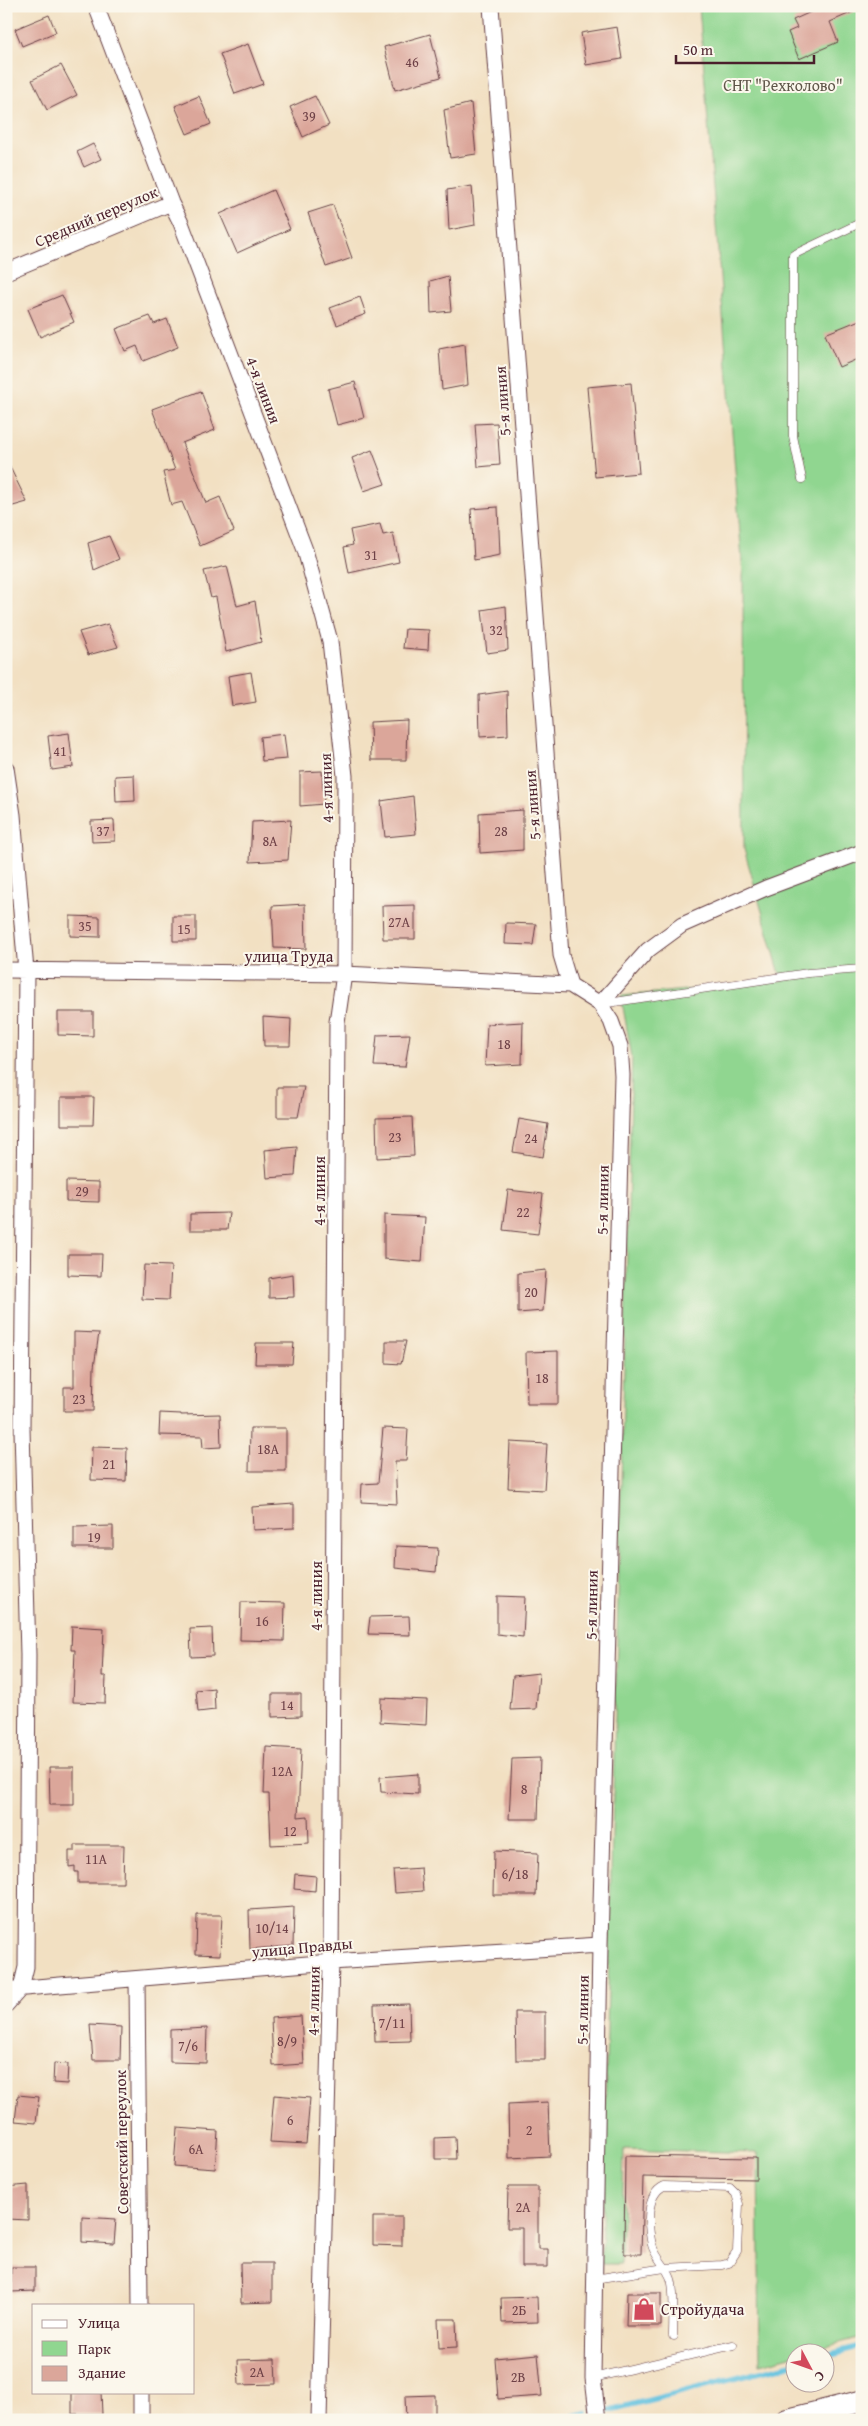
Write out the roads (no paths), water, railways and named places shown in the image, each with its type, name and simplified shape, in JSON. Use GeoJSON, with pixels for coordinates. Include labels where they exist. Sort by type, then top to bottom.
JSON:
{"type":"FeatureCollection","features":[{"type":"Feature","properties":{"kind":"main road"},"geometry":{"type":"LineString","coordinates":[[786,2420],[862,2401]]}},
{"type":"Feature","properties":{"kind":"street","name":"4-я линия"},"geometry":{"type":"LineString","coordinates":[[96,6],[276,470],[305,550],[330,641],[345,776],[344,974],[337,1022],[331,1962],[319,2420]]}},
{"type":"Feature","properties":{"kind":"street","name":"5-я линия"},"geometry":{"type":"LineString","coordinates":[[491,6],[561,955],[570,984],[600,1004],[611,1021],[620,1046],[622,1075],[600,1945],[592,2378],[598,2420]]}},
{"type":"Feature","properties":{"kind":"street","name":"Средний переулок"},"geometry":{"type":"LineString","coordinates":[[6,272],[171,203]]}},
{"type":"Feature","properties":{"kind":"street"},"geometry":{"type":"LineString","coordinates":[[6,768],[13,814],[26,971],[22,1429],[28,1655],[26,1967],[6,2005]]}},
{"type":"Feature","properties":{"kind":"street"},"geometry":{"type":"LineString","coordinates":[[600,1004],[648,950],[682,925],[766,888],[862,852]]}},
{"type":"Feature","properties":{"kind":"street","name":"улица Труда"},"geometry":{"type":"LineString","coordinates":[[6,970],[344,974],[570,984]]}},
{"type":"Feature","properties":{"kind":"street","name":"улица Правды"},"geometry":{"type":"LineString","coordinates":[[13,1989],[331,1962],[600,1945]]}},
{"type":"Feature","properties":{"kind":"street","name":"Советский переулок"},"geometry":{"type":"LineString","coordinates":[[137,1979],[140,2304]]}},
{"type":"Feature","properties":{"kind":"street"},"geometry":{"type":"LineString","coordinates":[[141,2394],[141,2420]]}},
{"type":"Feature","properties":{"kind":"lane"},"geometry":{"type":"LineString","coordinates":[[802,479],[793,436],[793,255],[862,222]]}},
{"type":"Feature","properties":{"kind":"lane"},"geometry":{"type":"LineString","coordinates":[[600,1004],[808,973],[862,969]]}},
{"type":"Feature","properties":{"kind":"lane"},"geometry":{"type":"LineString","coordinates":[[594,2279],[665,2268],[722,2265],[728,2263],[737,2251],[739,2204],[736,2194],[730,2188],[664,2186],[657,2190],[650,2208],[652,2246],[665,2268],[671,2279],[673,2336]]}},
{"type":"Feature","properties":{"kind":"lane"},"geometry":{"type":"LineString","coordinates":[[592,2378],[733,2345]]}},
{"type":"Feature","properties":{"kind":"waterway"},"geometry":{"type":"LineString","coordinates":[[836,2352],[862,2346]]}},
{"type":"Feature","properties":{"kind":"waterway"},"geometry":{"type":"LineString","coordinates":[[610,2410],[786,2366]]}},
{"type":"Feature","properties":{"kind":"waterway"},"geometry":{"type":"LineString","coordinates":[[559,2420],[586,2413]]}},
{"type":"Feature","properties":{"kind":"place","name":"Стройудача"},"geometry":{"type":"Point","coordinates":[644,2309]}},
{"type":"Feature","properties":{"kind":"park label","name":"СНТ \"Рехколово\""},"geometry":{"type":"Point","coordinates":[783,85]}}]}
